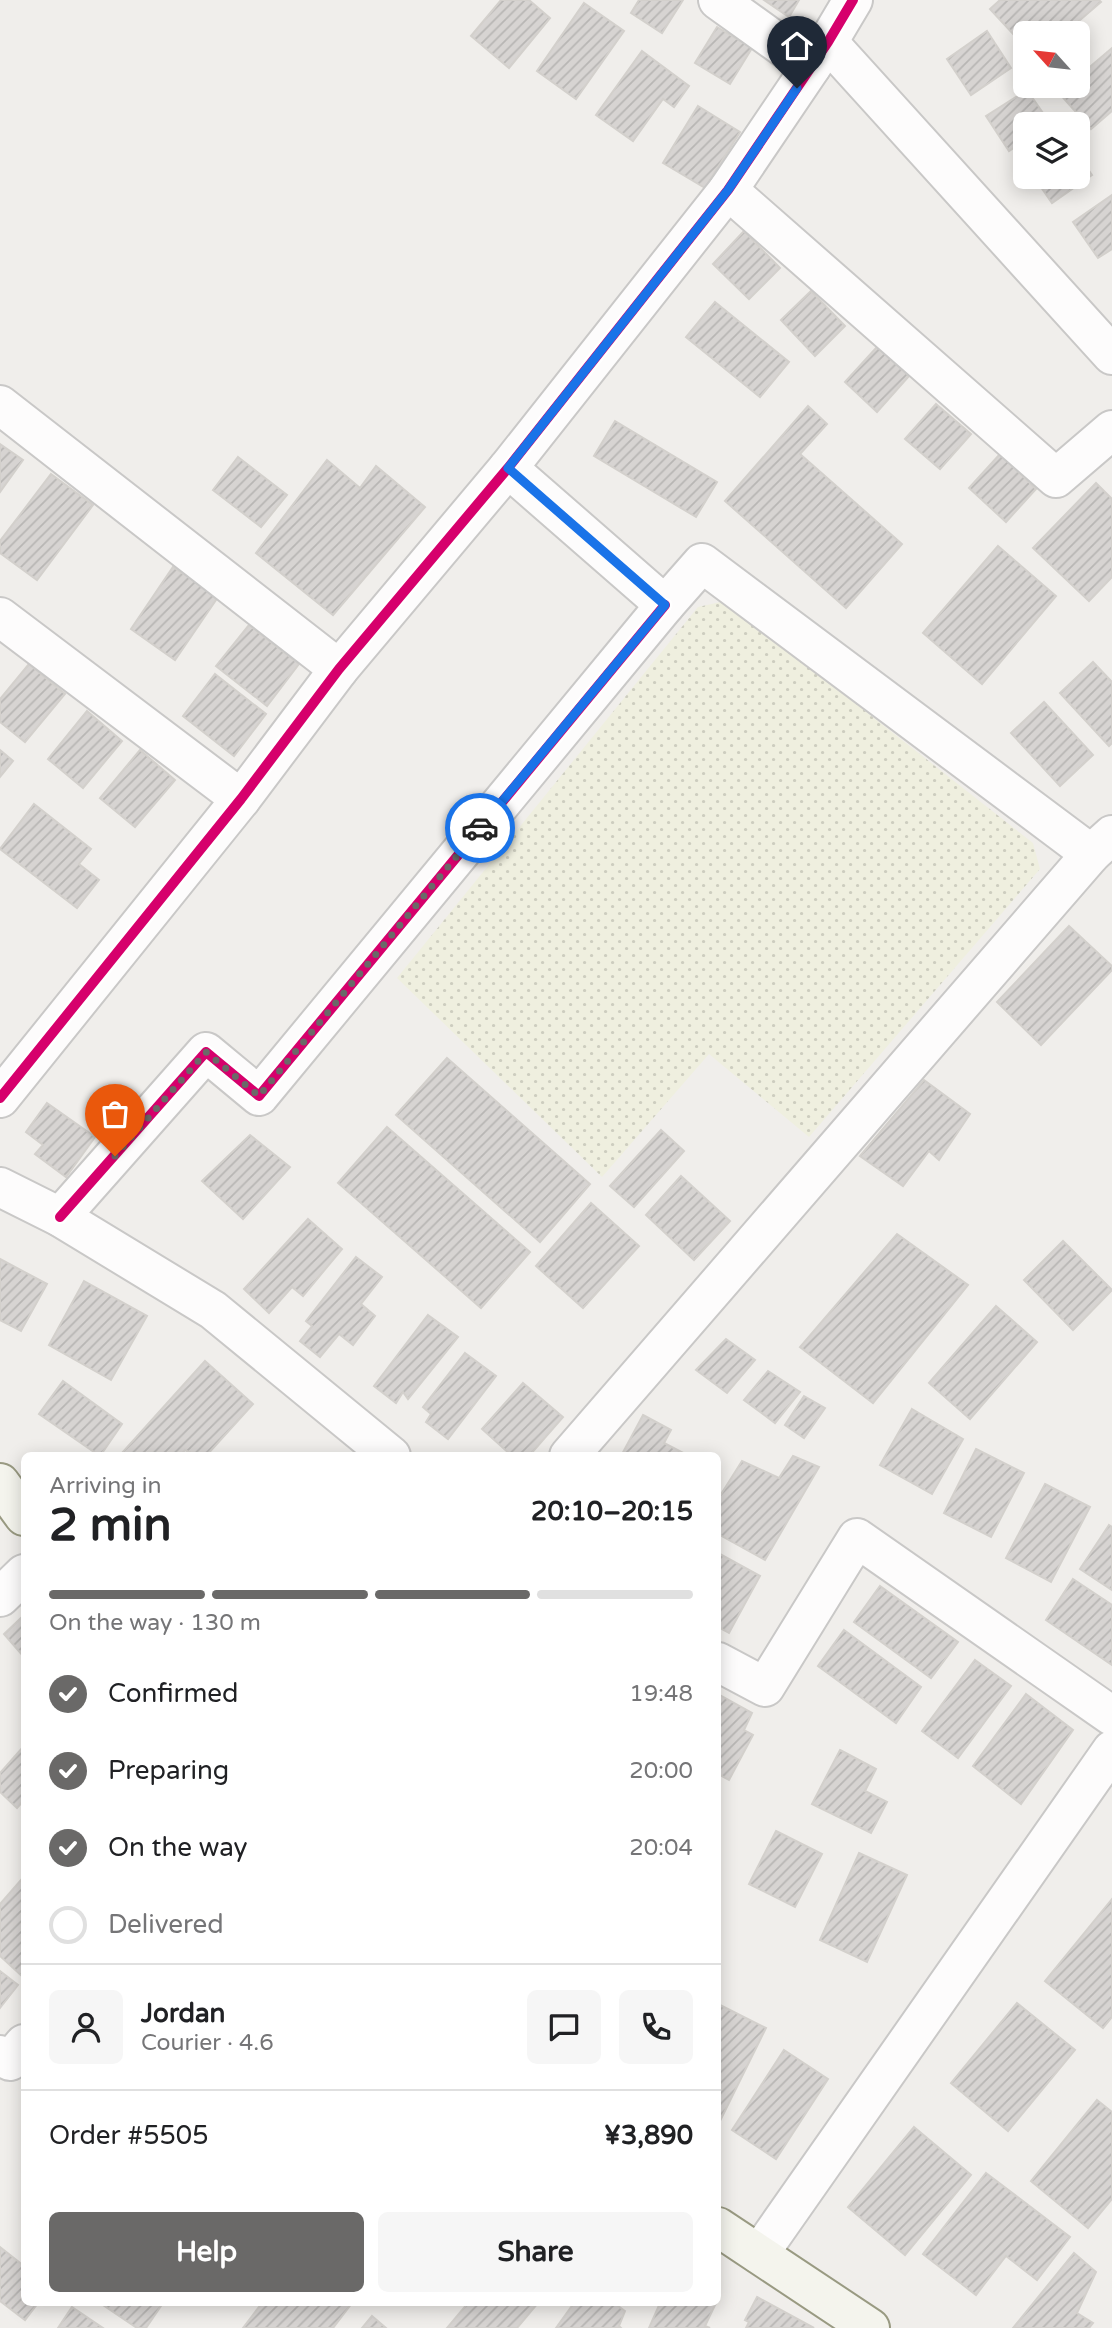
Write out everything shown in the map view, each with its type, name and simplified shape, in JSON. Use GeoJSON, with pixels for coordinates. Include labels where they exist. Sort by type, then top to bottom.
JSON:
{"type":"FeatureCollection","features":[{"type":"Feature","properties":{"kind":"street"},"geometry":{"type":"LineString","coordinates":[[718,0],[820,54],[1112,355]]}},
{"type":"Feature","properties":{"kind":"street"},"geometry":{"type":"LineString","coordinates":[[0,1098],[241,799],[339,668],[508,468],[728,190],[820,54],[847,3]]}},
{"type":"Feature","properties":{"kind":"street"},"geometry":{"type":"LineString","coordinates":[[728,190],[1056,478],[1112,430]]}},
{"type":"Feature","properties":{"kind":"street"},"geometry":{"type":"LineString","coordinates":[[0,405],[339,668]]}},
{"type":"Feature","properties":{"kind":"street"},"geometry":{"type":"LineString","coordinates":[[508,468],[665,605]]}},
{"type":"Feature","properties":{"kind":"street"},"geometry":{"type":"LineString","coordinates":[[61,1217],[206,1052],[259,1096],[702,563],[1101,845],[572,1452]]}},
{"type":"Feature","properties":{"kind":"street"},"geometry":{"type":"LineString","coordinates":[[0,617],[241,799]]}},
{"type":"Feature","properties":{"kind":"street"},"geometry":{"type":"LineString","coordinates":[[0,1187],[61,1217],[213,1310],[386,1452]]}},
{"type":"Feature","properties":{"kind":"street"},"geometry":{"type":"LineString","coordinates":[[0,1483],[21,1512]]}},
{"type":"Feature","properties":{"kind":"street"},"geometry":{"type":"LineString","coordinates":[[721,1664],[765,1687],[857,1538],[1112,1716]]}},
{"type":"Feature","properties":{"kind":"street"},"geometry":{"type":"LineString","coordinates":[[0,1597],[21,1577]]}},
{"type":"Feature","properties":{"kind":"street"},"geometry":{"type":"LineString","coordinates":[[759,2254],[1112,1749]]}},
{"type":"Feature","properties":{"kind":"street"},"geometry":{"type":"LineString","coordinates":[[721,2229],[870,2328]]}},
{"type":"Feature","properties":{"kind":"green space"},"geometry":{"type":"Polygon","coordinates":[[[725,601],[1033,843],[1040,869],[809,1137],[709,1054],[602,1177],[397,978],[698,607],[725,601]]]}},
{"type":"Feature","properties":{"kind":"building"},"geometry":{"type":"Polygon","coordinates":[[[501,0],[529,0],[550,18],[509,68],[471,36],[501,0]]]}},
{"type":"Feature","properties":{"kind":"building"},"geometry":{"type":"Polygon","coordinates":[[[639,0],[683,0],[662,33],[631,13],[639,0]]]}},
{"type":"Feature","properties":{"kind":"building"},"geometry":{"type":"Polygon","coordinates":[[[764,0],[799,0],[789,17],[764,0]]]}},
{"type":"Feature","properties":{"kind":"building"},"geometry":{"type":"Polygon","coordinates":[[[1000,0],[1101,2],[1079,21],[1013,21],[1013,34],[990,9],[1000,0]]]}},
{"type":"Feature","properties":{"kind":"building"},"geometry":{"type":"Polygon","coordinates":[[[584,3],[624,31],[576,99],[537,71],[584,3]]]}},
{"type":"Feature","properties":{"kind":"building"},"geometry":{"type":"Polygon","coordinates":[[[717,27],[752,48],[730,84],[695,63],[717,27]]]}},
{"type":"Feature","properties":{"kind":"building"},"geometry":{"type":"Polygon","coordinates":[[[987,31],[1011,68],[971,95],[947,59],[987,31]]]}},
{"type":"Feature","properties":{"kind":"building"},"geometry":{"type":"Polygon","coordinates":[[[1112,48],[1112,111],[1091,129],[1090,112],[1076,112],[1063,98],[1090,98],[1090,67],[1112,48]]]}},
{"type":"Feature","properties":{"kind":"building"},"geometry":{"type":"Polygon","coordinates":[[[642,51],[689,86],[674,107],[663,99],[633,141],[596,115],[642,51]]]}},
{"type":"Feature","properties":{"kind":"building"},"geometry":{"type":"Polygon","coordinates":[[[1014,98],[1033,98],[1042,112],[1013,112],[1013,148],[1009,151],[986,116],[1014,98]]]}},
{"type":"Feature","properties":{"kind":"building"},"geometry":{"type":"Polygon","coordinates":[[[698,106],[740,132],[705,188],[663,163],[698,106]]]}},
{"type":"Feature","properties":{"kind":"building"},"geometry":{"type":"Polygon","coordinates":[[[1042,189],[1072,189],[1052,203],[1042,189]]]}},
{"type":"Feature","properties":{"kind":"building"},"geometry":{"type":"Polygon","coordinates":[[[1112,195],[1112,249],[1098,258],[1073,222],[1112,195]]]}},
{"type":"Feature","properties":{"kind":"building"},"geometry":{"type":"Polygon","coordinates":[[[744,231],[780,268],[749,299],[713,264],[744,231]]]}},
{"type":"Feature","properties":{"kind":"building"},"geometry":{"type":"Polygon","coordinates":[[[811,291],[845,326],[815,356],[781,320],[811,291]]]}},
{"type":"Feature","properties":{"kind":"building"},"geometry":{"type":"Polygon","coordinates":[[[715,302],[789,362],[760,397],[686,337],[715,302]]]}},
{"type":"Feature","properties":{"kind":"building"},"geometry":{"type":"Polygon","coordinates":[[[877,347],[909,376],[877,412],[845,382],[877,347]]]}},
{"type":"Feature","properties":{"kind":"building"},"geometry":{"type":"Polygon","coordinates":[[[936,404],[971,434],[940,469],[905,439],[936,404]]]}},
{"type":"Feature","properties":{"kind":"building"},"geometry":{"type":"Polygon","coordinates":[[[808,406],[827,424],[800,454],[902,544],[846,608],[725,501],[808,406]]]}},
{"type":"Feature","properties":{"kind":"building"},"geometry":{"type":"Polygon","coordinates":[[[615,421],[717,482],[696,517],[594,456],[615,421]]]}},
{"type":"Feature","properties":{"kind":"building"},"geometry":{"type":"Polygon","coordinates":[[[0,444],[23,460],[0,492],[0,444]]]}},
{"type":"Feature","properties":{"kind":"building"},"geometry":{"type":"Polygon","coordinates":[[[1000,454],[1036,489],[1006,522],[969,488],[1000,454]]]}},
{"type":"Feature","properties":{"kind":"building"},"geometry":{"type":"Polygon","coordinates":[[[238,457],[287,495],[261,527],[213,490],[238,457]]]}},
{"type":"Feature","properties":{"kind":"building"},"geometry":{"type":"Polygon","coordinates":[[[327,460],[360,488],[376,466],[425,507],[333,615],[256,553],[327,460]]]}},
{"type":"Feature","properties":{"kind":"building"},"geometry":{"type":"Polygon","coordinates":[[[51,474],[93,505],[37,580],[0,553],[0,541],[51,474]]]}},
{"type":"Feature","properties":{"kind":"building"},"geometry":{"type":"Polygon","coordinates":[[[1096,483],[1112,499],[1112,577],[1089,601],[1033,548],[1096,483]]]}},
{"type":"Feature","properties":{"kind":"building"},"geometry":{"type":"Polygon","coordinates":[[[998,546],[1056,596],[982,684],[923,633],[998,546]]]}},
{"type":"Feature","properties":{"kind":"building"},"geometry":{"type":"Polygon","coordinates":[[[173,567],[218,597],[175,660],[131,629],[173,567]]]}},
{"type":"Feature","properties":{"kind":"building"},"geometry":{"type":"Polygon","coordinates":[[[249,625],[299,664],[267,706],[216,666],[249,625]]]}},
{"type":"Feature","properties":{"kind":"building"},"geometry":{"type":"Polygon","coordinates":[[[1093,662],[1112,682],[1112,743],[1109,746],[1060,693],[1093,662]]]}},
{"type":"Feature","properties":{"kind":"building"},"geometry":{"type":"Polygon","coordinates":[[[29,664],[65,694],[25,742],[0,722],[0,699],[29,664]]]}},
{"type":"Feature","properties":{"kind":"building"},"geometry":{"type":"Polygon","coordinates":[[[215,674],[266,714],[234,756],[183,716],[215,674]]]}},
{"type":"Feature","properties":{"kind":"building"},"geometry":{"type":"Polygon","coordinates":[[[1044,702],[1093,755],[1060,786],[1011,733],[1044,702]]]}},
{"type":"Feature","properties":{"kind":"building"},"geometry":{"type":"Polygon","coordinates":[[[87,711],[122,741],[83,788],[48,759],[87,711]]]}},
{"type":"Feature","properties":{"kind":"building"},"geometry":{"type":"Polygon","coordinates":[[[0,750],[13,761],[0,777],[0,750]]]}},
{"type":"Feature","properties":{"kind":"building"},"geometry":{"type":"Polygon","coordinates":[[[140,750],[175,780],[135,827],[100,798],[140,750]]]}},
{"type":"Feature","properties":{"kind":"building"},"geometry":{"type":"Polygon","coordinates":[[[34,804],[91,849],[79,864],[99,880],[77,908],[0,849],[34,804]]]}},
{"type":"Feature","properties":{"kind":"building"},"geometry":{"type":"Polygon","coordinates":[[[1069,926],[1112,966],[1112,970],[1041,1045],[997,1002],[1069,926]]]}},
{"type":"Feature","properties":{"kind":"building"},"geometry":{"type":"Polygon","coordinates":[[[447,1058],[590,1184],[540,1242],[396,1115],[447,1058]]]}},
{"type":"Feature","properties":{"kind":"building"},"geometry":{"type":"Polygon","coordinates":[[[924,1080],[970,1114],[939,1160],[929,1151],[903,1186],[860,1156],[924,1080]]]}},
{"type":"Feature","properties":{"kind":"building"},"geometry":{"type":"Polygon","coordinates":[[[47,1103],[95,1137],[66,1177],[35,1154],[43,1145],[26,1132],[47,1103]]]}},
{"type":"Feature","properties":{"kind":"building"},"geometry":{"type":"Polygon","coordinates":[[[387,1127],[530,1252],[481,1308],[338,1183],[387,1127]]]}},
{"type":"Feature","properties":{"kind":"building"},"geometry":{"type":"Polygon","coordinates":[[[661,1130],[684,1151],[634,1207],[610,1186],[661,1130]]]}},
{"type":"Feature","properties":{"kind":"building"},"geometry":{"type":"Polygon","coordinates":[[[250,1135],[290,1167],[243,1219],[202,1181],[250,1135]]]}},
{"type":"Feature","properties":{"kind":"building"},"geometry":{"type":"Polygon","coordinates":[[[681,1176],[730,1221],[694,1260],[646,1215],[681,1176]]]}},
{"type":"Feature","properties":{"kind":"building"},"geometry":{"type":"Polygon","coordinates":[[[591,1203],[639,1246],[583,1308],[536,1266],[591,1203]]]}},
{"type":"Feature","properties":{"kind":"building"},"geometry":{"type":"Polygon","coordinates":[[[308,1219],[342,1249],[303,1296],[292,1287],[269,1313],[244,1289],[308,1219]]]}},
{"type":"Feature","properties":{"kind":"building"},"geometry":{"type":"Polygon","coordinates":[[[897,1234],[968,1285],[873,1403],[800,1347],[897,1234]]]}},
{"type":"Feature","properties":{"kind":"building"},"geometry":{"type":"Polygon","coordinates":[[[1063,1241],[1112,1290],[1073,1330],[1024,1280],[1063,1241]]]}},
{"type":"Feature","properties":{"kind":"building"},"geometry":{"type":"Polygon","coordinates":[[[356,1257],[382,1277],[361,1304],[375,1316],[353,1345],[339,1334],[320,1357],[300,1341],[312,1326],[306,1321],[356,1257]]]}},
{"type":"Feature","properties":{"kind":"building"},"geometry":{"type":"Polygon","coordinates":[[[0,1259],[47,1284],[21,1331],[0,1320],[0,1259]]]}},
{"type":"Feature","properties":{"kind":"building"},"geometry":{"type":"Polygon","coordinates":[[[84,1281],[147,1316],[111,1380],[49,1345],[84,1281]]]}},
{"type":"Feature","properties":{"kind":"building"},"geometry":{"type":"Polygon","coordinates":[[[996,1306],[1037,1342],[970,1419],[929,1383],[996,1306]]]}},
{"type":"Feature","properties":{"kind":"building"},"geometry":{"type":"Polygon","coordinates":[[[428,1315],[458,1337],[408,1399],[403,1392],[396,1403],[374,1386],[428,1315]]]}},
{"type":"Feature","properties":{"kind":"building"},"geometry":{"type":"Polygon","coordinates":[[[726,1339],[755,1360],[727,1393],[696,1370],[726,1339]]]}},
{"type":"Feature","properties":{"kind":"building"},"geometry":{"type":"Polygon","coordinates":[[[465,1353],[496,1376],[448,1439],[426,1422],[431,1414],[423,1407],[465,1353]]]}},
{"type":"Feature","properties":{"kind":"building"},"geometry":{"type":"Polygon","coordinates":[[[205,1361],[253,1404],[210,1452],[123,1452],[205,1361]]]}},
{"type":"Feature","properties":{"kind":"building"},"geometry":{"type":"Polygon","coordinates":[[[768,1371],[800,1392],[775,1423],[744,1400],[768,1371]]]}},
{"type":"Feature","properties":{"kind":"building"},"geometry":{"type":"Polygon","coordinates":[[[63,1381],[122,1424],[103,1452],[94,1452],[39,1414],[63,1381]]]}},
{"type":"Feature","properties":{"kind":"building"},"geometry":{"type":"Polygon","coordinates":[[[523,1383],[563,1417],[532,1452],[508,1452],[482,1429],[523,1383]]]}},
{"type":"Feature","properties":{"kind":"building"},"geometry":{"type":"Polygon","coordinates":[[[804,1396],[825,1408],[804,1438],[785,1425],[804,1396]]]}},
{"type":"Feature","properties":{"kind":"building"},"geometry":{"type":"Polygon","coordinates":[[[912,1409],[963,1439],[932,1494],[880,1465],[912,1409]]]}},
{"type":"Feature","properties":{"kind":"building"},"geometry":{"type":"Polygon","coordinates":[[[643,1415],[671,1430],[664,1443],[681,1452],[623,1452],[643,1415]]]}},
{"type":"Feature","properties":{"kind":"building"},"geometry":{"type":"Polygon","coordinates":[[[976,1449],[1024,1473],[991,1537],[944,1513],[976,1449]]]}},
{"type":"Feature","properties":{"kind":"building"},"geometry":{"type":"Polygon","coordinates":[[[793,1456],[819,1467],[765,1560],[721,1536],[721,1494],[742,1461],[779,1478],[793,1456]]]}},
{"type":"Feature","properties":{"kind":"building"},"geometry":{"type":"Polygon","coordinates":[[[1045,1484],[1090,1507],[1051,1582],[1006,1558],[1045,1484]]]}},
{"type":"Feature","properties":{"kind":"building"},"geometry":{"type":"Polygon","coordinates":[[[1109,1525],[1112,1527],[1112,1590],[1080,1569],[1109,1525]]]}},
{"type":"Feature","properties":{"kind":"building"},"geometry":{"type":"Polygon","coordinates":[[[721,1555],[760,1576],[729,1633],[721,1629],[721,1555]]]}},
{"type":"Feature","properties":{"kind":"building"},"geometry":{"type":"Polygon","coordinates":[[[1073,1579],[1112,1605],[1112,1665],[1046,1620],[1073,1579]]]}},
{"type":"Feature","properties":{"kind":"building"},"geometry":{"type":"Polygon","coordinates":[[[880,1586],[958,1642],[931,1678],[854,1622],[880,1586]]]}},
{"type":"Feature","properties":{"kind":"building"},"geometry":{"type":"Polygon","coordinates":[[[21,1618],[21,1654],[4,1634],[21,1618]]]}},
{"type":"Feature","properties":{"kind":"building"},"geometry":{"type":"Polygon","coordinates":[[[844,1630],[921,1687],[896,1723],[818,1666],[844,1630]]]}},
{"type":"Feature","properties":{"kind":"building"},"geometry":{"type":"Polygon","coordinates":[[[975,1660],[1011,1686],[958,1758],[922,1731],[975,1660]]]}},
{"type":"Feature","properties":{"kind":"building"},"geometry":{"type":"Polygon","coordinates":[[[1026,1694],[1073,1730],[1021,1804],[973,1766],[1026,1694]]]}},
{"type":"Feature","properties":{"kind":"building"},"geometry":{"type":"Polygon","coordinates":[[[721,1696],[752,1713],[744,1730],[753,1735],[729,1780],[721,1776],[721,1696]]]}},
{"type":"Feature","properties":{"kind":"building"},"geometry":{"type":"Polygon","coordinates":[[[21,1749],[21,1803],[17,1808],[0,1792],[0,1773],[21,1749]]]}},
{"type":"Feature","properties":{"kind":"building"},"geometry":{"type":"Polygon","coordinates":[[[840,1750],[876,1769],[865,1791],[887,1802],[871,1833],[812,1804],[840,1750]]]}},
{"type":"Feature","properties":{"kind":"building"},"geometry":{"type":"Polygon","coordinates":[[[776,1831],[822,1854],[795,1907],[749,1884],[776,1831]]]}},
{"type":"Feature","properties":{"kind":"building"},"geometry":{"type":"Polygon","coordinates":[[[859,1853],[907,1875],[867,1962],[820,1940],[859,1853]]]}},
{"type":"Feature","properties":{"kind":"building"},"geometry":{"type":"Polygon","coordinates":[[[21,1880],[21,1975],[0,1956],[0,1904],[21,1880]]]}},
{"type":"Feature","properties":{"kind":"building"},"geometry":{"type":"Polygon","coordinates":[[[1112,1899],[1112,2017],[1103,2028],[1045,1981],[1112,1899]]]}},
{"type":"Feature","properties":{"kind":"building"},"geometry":{"type":"Polygon","coordinates":[[[0,1971],[18,1985],[0,2008],[0,1971]]]}},
{"type":"Feature","properties":{"kind":"building"},"geometry":{"type":"Polygon","coordinates":[[[1017,2003],[1075,2050],[1008,2131],[951,2083],[1017,2003]]]}},
{"type":"Feature","properties":{"kind":"building"},"geometry":{"type":"Polygon","coordinates":[[[721,2006],[766,2028],[721,2119],[721,2006]]]}},
{"type":"Feature","properties":{"kind":"building"},"geometry":{"type":"Polygon","coordinates":[[[784,2050],[828,2079],[776,2159],[732,2130],[784,2050]]]}},
{"type":"Feature","properties":{"kind":"building"},"geometry":{"type":"Polygon","coordinates":[[[1097,2100],[1112,2112],[1112,2199],[1088,2228],[1031,2181],[1097,2100]]]}},
{"type":"Feature","properties":{"kind":"building"},"geometry":{"type":"Polygon","coordinates":[[[914,2127],[971,2175],[905,2255],[848,2207],[914,2127]]]}},
{"type":"Feature","properties":{"kind":"building"},"geometry":{"type":"Polygon","coordinates":[[[986,2173],[1070,2237],[1037,2280],[1006,2256],[976,2295],[923,2254],[986,2173]]]}},
{"type":"Feature","properties":{"kind":"building"},"geometry":{"type":"Polygon","coordinates":[[[0,2247],[21,2264],[21,2306],[36,2306],[25,2320],[0,2301],[0,2247]]]}},
{"type":"Feature","properties":{"kind":"building"},"geometry":{"type":"Polygon","coordinates":[[[1074,2253],[1096,2272],[1077,2313],[1093,2323],[1089,2328],[1013,2328],[1074,2253]]]}},
{"type":"Feature","properties":{"kind":"building"},"geometry":{"type":"Polygon","coordinates":[[[757,2297],[814,2328],[746,2328],[749,2322],[745,2320],[757,2297]]]}},
{"type":"Feature","properties":{"kind":"building"},"geometry":{"type":"Polygon","coordinates":[[[104,2306],[161,2306],[146,2328],[137,2328],[104,2306]]]}},
{"type":"Feature","properties":{"kind":"building"},"geometry":{"type":"Polygon","coordinates":[[[260,2306],[350,2306],[333,2328],[243,2328],[260,2306]]]}},
{"type":"Feature","properties":{"kind":"building"},"geometry":{"type":"Polygon","coordinates":[[[465,2306],[535,2306],[517,2328],[447,2328],[465,2306]]]}},
{"type":"Feature","properties":{"kind":"building"},"geometry":{"type":"Polygon","coordinates":[[[572,2306],[618,2306],[625,2311],[619,2326],[621,2328],[556,2328],[572,2306]]]}},
{"type":"Feature","properties":{"kind":"building"},"geometry":{"type":"Polygon","coordinates":[[[659,2306],[715,2306],[705,2326],[710,2328],[649,2328],[659,2306]]]}},
{"type":"Feature","properties":{"kind":"building"},"geometry":{"type":"Polygon","coordinates":[[[72,2307],[103,2328],[58,2328],[72,2307]]]}},
{"type":"Feature","properties":{"kind":"building"},"geometry":{"type":"Polygon","coordinates":[[[372,2316],[386,2328],[362,2328],[372,2316]]]}},
{"type":"Feature","properties":{"kind":"cycle path"},"geometry":{"type":"LineString","coordinates":[[0,1098],[241,799],[339,669],[508,468],[728,190],[828,42],[853,0]]}},
{"type":"Feature","properties":{"kind":"cycle path"},"geometry":{"type":"LineString","coordinates":[[60,1217],[206,1052],[259,1096],[665,605]]}},
{"type":"Feature","properties":{"kind":"way so far"},"geometry":{"type":"LineString","coordinates":[[115,1156],[206,1052],[259,1096],[480,828]]}},
{"type":"Feature","properties":{"kind":"route"},"geometry":{"type":"LineString","coordinates":[[480,828],[665,605],[508,468],[728,190],[797,88]]}}]}
